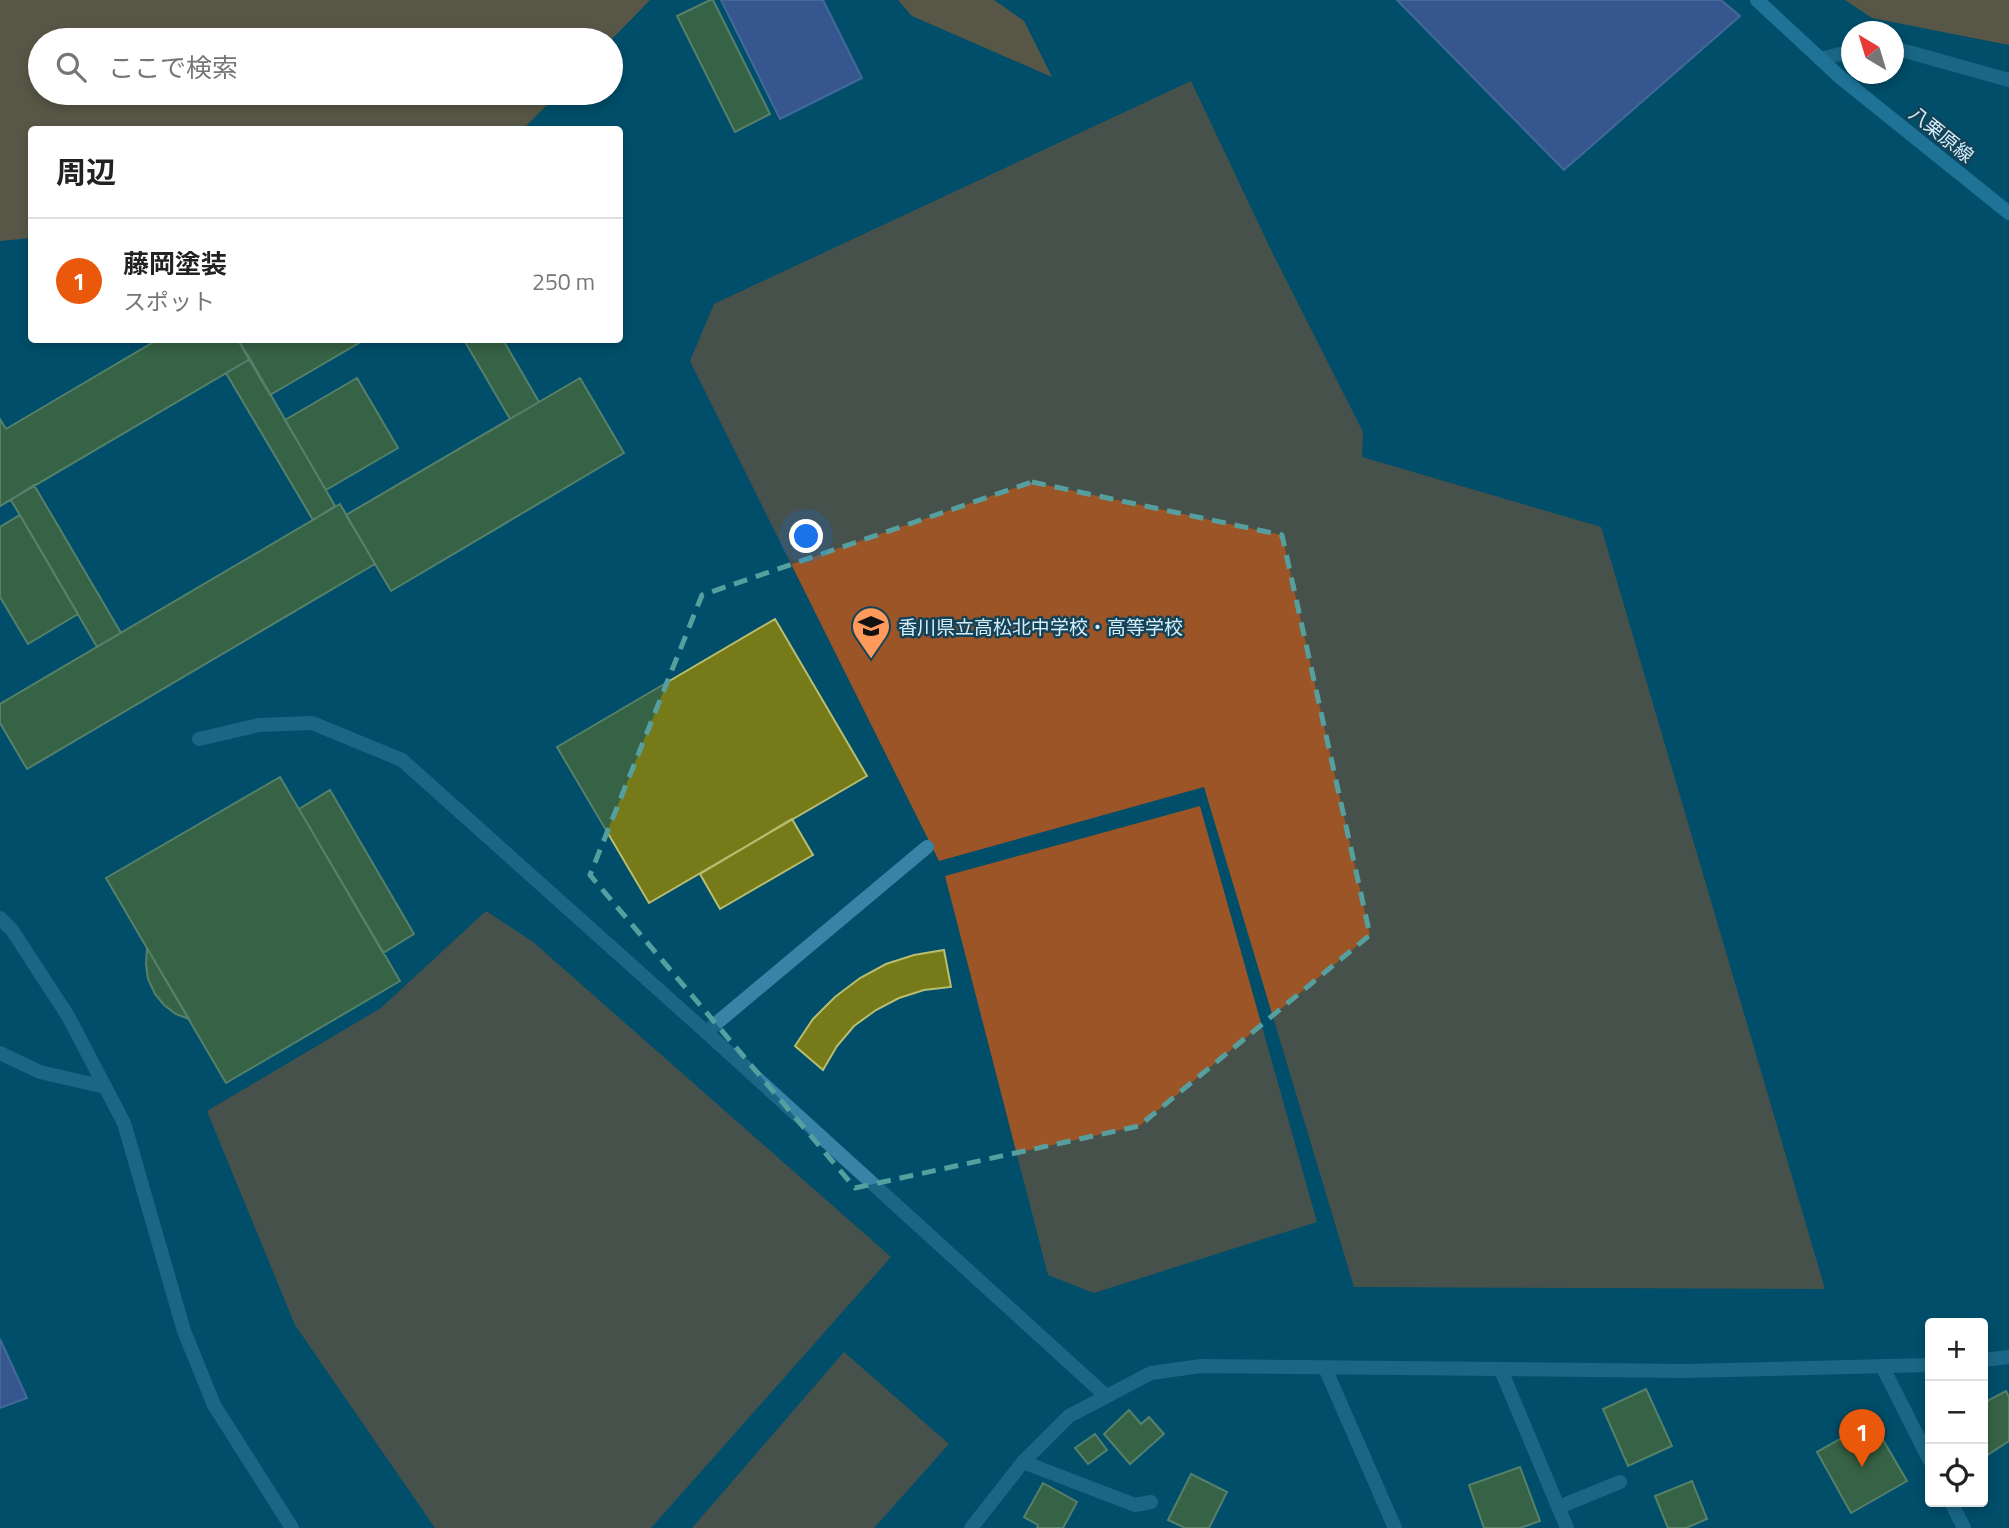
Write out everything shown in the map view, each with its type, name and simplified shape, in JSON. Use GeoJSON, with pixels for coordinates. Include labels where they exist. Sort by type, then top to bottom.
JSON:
{"type":"FeatureCollection","features":[{"type":"Feature","properties":{"kind":"main road","name":"八栗原線"},"geometry":{"type":"LineString","coordinates":[[1757,0],[1841,78],[2009,213]]}},
{"type":"Feature","properties":{"kind":"street"},"geometry":{"type":"LineString","coordinates":[[1904,51],[2009,80]]}},
{"type":"Feature","properties":{"kind":"street"},"geometry":{"type":"LineString","coordinates":[[1820,59],[1841,54]]}},
{"type":"Feature","properties":{"kind":"street"},"geometry":{"type":"LineString","coordinates":[[199,739],[259,725],[312,723],[402,761],[706,1032],[1105,1395]]}},
{"type":"Feature","properties":{"kind":"street"},"geometry":{"type":"LineString","coordinates":[[706,1032],[927,847]]}},
{"type":"Feature","properties":{"kind":"street"},"geometry":{"type":"LineString","coordinates":[[0,918],[12,930],[68,1016],[124,1123],[184,1331],[214,1405],[292,1528]]}},
{"type":"Feature","properties":{"kind":"street"},"geometry":{"type":"LineString","coordinates":[[0,1053],[40,1072],[105,1087]]}},
{"type":"Feature","properties":{"kind":"street"},"geometry":{"type":"LineString","coordinates":[[1988,1359],[2009,1357]]}},
{"type":"Feature","properties":{"kind":"street"},"geometry":{"type":"LineString","coordinates":[[971,1528],[1023,1462],[1069,1416],[1151,1373],[1201,1366],[1686,1371],[1925,1365]]}},
{"type":"Feature","properties":{"kind":"street"},"geometry":{"type":"LineString","coordinates":[[1882,1366],[1925,1451]]}},
{"type":"Feature","properties":{"kind":"street"},"geometry":{"type":"LineString","coordinates":[[1325,1368],[1395,1528]]}},
{"type":"Feature","properties":{"kind":"street"},"geometry":{"type":"LineString","coordinates":[[1501,1370],[1567,1528]]}},
{"type":"Feature","properties":{"kind":"street"},"geometry":{"type":"LineString","coordinates":[[1023,1462],[1135,1505],[1151,1502]]}},
{"type":"Feature","properties":{"kind":"street"},"geometry":{"type":"LineString","coordinates":[[1559,1507],[1620,1482]]}},
{"type":"Feature","properties":{"kind":"street"},"geometry":{"type":"LineString","coordinates":[[1954,1507],[1965,1528]]}},
{"type":"Feature","properties":{"kind":"highlighted area"},"geometry":{"type":"Polygon","coordinates":[[[1032,482],[1282,535],[1370,935],[1139,1126],[855,1188],[590,875],[702,595],[1032,482]]]}},
{"type":"Feature","properties":{"kind":"shaded area"},"geometry":{"type":"Polygon","coordinates":[[[0,0],[650,0],[623,28],[28,28],[28,105],[547,105],[526,126],[28,126],[28,238],[0,241],[0,0]]]}},
{"type":"Feature","properties":{"kind":"shaded area"},"geometry":{"type":"Polygon","coordinates":[[[721,0],[823,0],[862,78],[780,119],[721,0]]]}},
{"type":"Feature","properties":{"kind":"shaded area"},"geometry":{"type":"Polygon","coordinates":[[[898,0],[994,0],[1024,21],[1052,77],[912,16],[898,0]]]}},
{"type":"Feature","properties":{"kind":"shaded area"},"geometry":{"type":"Polygon","coordinates":[[[1397,0],[1721,0],[1740,16],[1564,170],[1397,0]]]}},
{"type":"Feature","properties":{"kind":"shaded area"},"geometry":{"type":"Polygon","coordinates":[[[1845,0],[2009,0],[2009,45],[1904,24],[1904,21],[1872,18],[1845,0]]]}},
{"type":"Feature","properties":{"kind":"shaded area"},"geometry":{"type":"Polygon","coordinates":[[[1191,81],[1270,248],[1363,432],[1362,457],[1601,527],[1825,1289],[1354,1287],[1204,787],[939,861],[690,361],[714,304],[1191,81]]]}},
{"type":"Feature","properties":{"kind":"shaded area"},"geometry":{"type":"Polygon","coordinates":[[[1200,806],[1317,1222],[1094,1293],[1048,1275],[945,876],[1200,806]]]}},
{"type":"Feature","properties":{"kind":"shaded area"},"geometry":{"type":"Polygon","coordinates":[[[486,911],[533,942],[891,1257],[651,1528],[435,1528],[295,1325],[207,1111],[381,1008],[486,911]]]}},
{"type":"Feature","properties":{"kind":"shaded area"},"geometry":{"type":"Polygon","coordinates":[[[0,1339],[27,1398],[0,1408],[0,1339]]]}},
{"type":"Feature","properties":{"kind":"shaded area"},"geometry":{"type":"Polygon","coordinates":[[[844,1352],[949,1444],[874,1528],[692,1528],[844,1352]]]}},
{"type":"Feature","properties":{"kind":"building"},"geometry":{"type":"Polygon","coordinates":[[[713,0],[770,114],[735,132],[677,16],[713,0]]]}},
{"type":"Feature","properties":{"kind":"building"},"geometry":{"type":"Polygon","coordinates":[[[152,343],[240,343],[250,359],[0,506],[0,419],[6,429],[152,343]]]}},
{"type":"Feature","properties":{"kind":"building"},"geometry":{"type":"Polygon","coordinates":[[[240,343],[359,343],[270,395],[240,343]]]}},
{"type":"Feature","properties":{"kind":"building"},"geometry":{"type":"Polygon","coordinates":[[[466,343],[505,343],[539,402],[510,419],[466,343]]]}},
{"type":"Feature","properties":{"kind":"building"},"geometry":{"type":"Polygon","coordinates":[[[250,359],[335,506],[313,520],[226,373],[250,359]]]}},
{"type":"Feature","properties":{"kind":"building"},"geometry":{"type":"Polygon","coordinates":[[[357,378],[398,448],[326,490],[285,420],[357,378]]]}},
{"type":"Feature","properties":{"kind":"building"},"geometry":{"type":"Polygon","coordinates":[[[580,378],[624,453],[391,591],[346,515],[580,378]]]}},
{"type":"Feature","properties":{"kind":"building"},"geometry":{"type":"Polygon","coordinates":[[[34,485],[121,633],[97,647],[11,500],[34,485]]]}},
{"type":"Feature","properties":{"kind":"building"},"geometry":{"type":"Polygon","coordinates":[[[340,504],[375,564],[27,769],[0,723],[0,704],[340,504]]]}},
{"type":"Feature","properties":{"kind":"building"},"geometry":{"type":"Polygon","coordinates":[[[20,515],[78,614],[28,644],[0,597],[0,527],[20,515]]]}},
{"type":"Feature","properties":{"kind":"building"},"geometry":{"type":"Polygon","coordinates":[[[775,619],[867,776],[649,903],[557,747],[775,619]]]}},
{"type":"Feature","properties":{"kind":"building"},"geometry":{"type":"Polygon","coordinates":[[[280,777],[400,981],[226,1083],[106,878],[280,777]]]}},
{"type":"Feature","properties":{"kind":"building"},"geometry":{"type":"Polygon","coordinates":[[[330,790],[414,934],[383,953],[299,809],[330,790]]]}},
{"type":"Feature","properties":{"kind":"building"},"geometry":{"type":"Polygon","coordinates":[[[792,819],[813,855],[720,909],[700,874],[792,819]]]}},
{"type":"Feature","properties":{"kind":"building"},"geometry":{"type":"Polygon","coordinates":[[[147,948],[189,1019],[176,1014],[155,994],[148,979],[147,948]]]}},
{"type":"Feature","properties":{"kind":"building"},"geometry":{"type":"Polygon","coordinates":[[[944,950],[951,987],[924,990],[899,998],[876,1010],[854,1026],[837,1046],[823,1070],[795,1046],[813,1019],[835,997],[860,978],[886,964],[914,955],[944,950]]]}},
{"type":"Feature","properties":{"kind":"building"},"geometry":{"type":"Polygon","coordinates":[[[1646,1389],[1672,1446],[1628,1466],[1603,1409],[1646,1389]]]}},
{"type":"Feature","properties":{"kind":"building"},"geometry":{"type":"Polygon","coordinates":[[[2006,1391],[2009,1397],[2009,1441],[1988,1455],[1988,1444],[1988,1400],[2006,1391]]]}},
{"type":"Feature","properties":{"kind":"building"},"geometry":{"type":"Polygon","coordinates":[[[1129,1410],[1141,1424],[1149,1417],[1164,1434],[1130,1464],[1104,1434],[1129,1410]]]}},
{"type":"Feature","properties":{"kind":"building"},"geometry":{"type":"Polygon","coordinates":[[[1872,1421],[1907,1481],[1851,1513],[1817,1452],[1872,1421]]]}},
{"type":"Feature","properties":{"kind":"building"},"geometry":{"type":"Polygon","coordinates":[[[1095,1434],[1107,1450],[1088,1464],[1075,1448],[1095,1434]]]}},
{"type":"Feature","properties":{"kind":"building"},"geometry":{"type":"Polygon","coordinates":[[[1520,1467],[1540,1521],[1520,1528],[1484,1528],[1469,1485],[1520,1467]]]}},
{"type":"Feature","properties":{"kind":"building"},"geometry":{"type":"Polygon","coordinates":[[[1191,1474],[1227,1492],[1209,1528],[1185,1528],[1168,1520],[1191,1474]]]}},
{"type":"Feature","properties":{"kind":"building"},"geometry":{"type":"Polygon","coordinates":[[[1692,1481],[1707,1519],[1686,1528],[1668,1528],[1655,1496],[1692,1481]]]}},
{"type":"Feature","properties":{"kind":"building"},"geometry":{"type":"Polygon","coordinates":[[[1043,1483],[1077,1502],[1063,1528],[1037,1528],[1038,1525],[1024,1517],[1043,1483]]]}},
{"type":"Feature","properties":{"kind":"place","name":"香川県立高松北中学校・高等学校"},"geometry":{"type":"Point","coordinates":[871,660]}},
{"type":"Feature","properties":{"kind":"place","name":"藤岡塗装"},"geometry":{"type":"Point","coordinates":[1862,1467]}}]}
